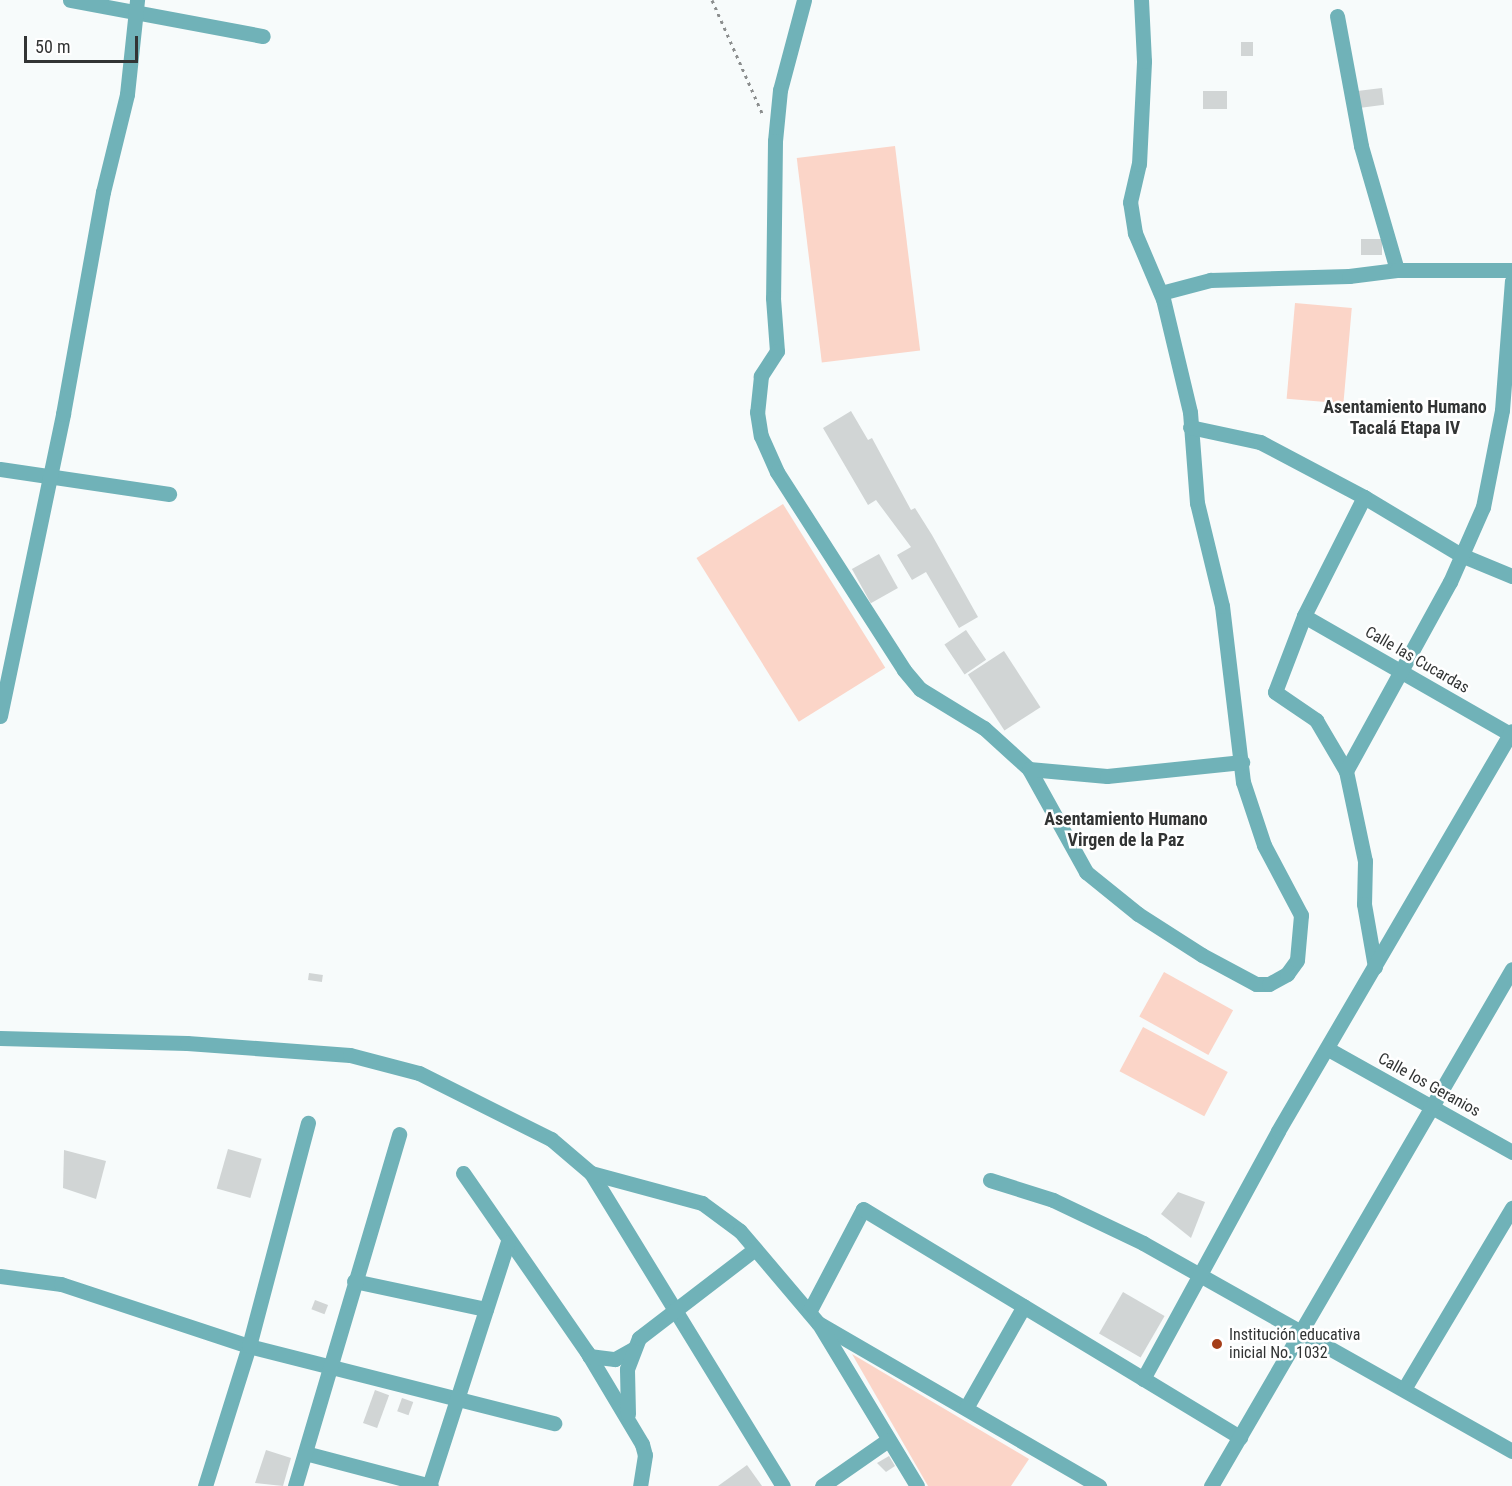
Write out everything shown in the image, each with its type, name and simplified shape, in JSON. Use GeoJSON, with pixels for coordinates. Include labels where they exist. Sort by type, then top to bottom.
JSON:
{"type":"FeatureCollection","features":[{"type":"Feature","properties":{"kind":"street"},"geometry":{"type":"LineString","coordinates":[[70,0],[136,6],[263,36]]}},
{"type":"Feature","properties":{"kind":"street"},"geometry":{"type":"LineString","coordinates":[[804,0],[780,90],[774,141],[773,298],[777,351],[761,376],[757,412],[761,436],[777,471],[904,670],[920,689],[984,728],[1029,769],[1086,872],[1101,888],[1202,955],[1256,984],[1269,984],[1287,975],[1297,960],[1301,915],[1264,844],[1243,782],[1222,606],[1197,503],[1190,427],[1179,360],[1161,293],[1135,233],[1130,202],[1139,164],[1144,61],[1142,0]]}},
{"type":"Feature","properties":{"kind":"street"},"geometry":{"type":"LineString","coordinates":[[0,716],[50,475],[103,192],[127,94],[136,6]]}},
{"type":"Feature","properties":{"kind":"street"},"geometry":{"type":"LineString","coordinates":[[1337,16],[1361,146],[1397,270]]}},
{"type":"Feature","properties":{"kind":"street"},"geometry":{"type":"LineString","coordinates":[[1161,293],[1210,280],[1349,276],[1397,270],[1512,270]]}},
{"type":"Feature","properties":{"kind":"street"},"geometry":{"type":"LineString","coordinates":[[1346,771],[1403,671],[1483,507],[1507,411],[1512,281]]}},
{"type":"Feature","properties":{"kind":"street"},"geometry":{"type":"LineString","coordinates":[[1190,427],[1260,442],[1364,496],[1461,555],[1512,576]]}},
{"type":"Feature","properties":{"kind":"street"},"geometry":{"type":"LineString","coordinates":[[0,469],[169,494]]}},
{"type":"Feature","properties":{"kind":"street"},"geometry":{"type":"LineString","coordinates":[[1364,496],[1304,616],[1275,692],[1316,720],[1346,771],[1365,861],[1364,904],[1375,967]]}},
{"type":"Feature","properties":{"kind":"street","name":"Calle las Cucardas"},"geometry":{"type":"LineString","coordinates":[[1304,616],[1511,734]]}},
{"type":"Feature","properties":{"kind":"street"},"geometry":{"type":"LineString","coordinates":[[1143,1379],[1328,1049],[1511,734]]}},
{"type":"Feature","properties":{"kind":"street"},"geometry":{"type":"LineString","coordinates":[[1029,769],[1107,776],[1242,762]]}},
{"type":"Feature","properties":{"kind":"street"},"geometry":{"type":"LineString","coordinates":[[1211,1486],[1512,969]]}},
{"type":"Feature","properties":{"kind":"street"},"geometry":{"type":"LineString","coordinates":[[0,1038],[187,1043],[350,1055],[381,1061],[443,1084],[550,1139],[591,1173],[673,1311],[783,1486]]}},
{"type":"Feature","properties":{"kind":"street","name":"Calle los Geranios"},"geometry":{"type":"LineString","coordinates":[[1328,1049],[1512,1152]]}},
{"type":"Feature","properties":{"kind":"street"},"geometry":{"type":"LineString","coordinates":[[205,1486],[249,1346],[308,1123]]}},
{"type":"Feature","properties":{"kind":"street"},"geometry":{"type":"LineString","coordinates":[[295,1486],[399,1134]]}},
{"type":"Feature","properties":{"kind":"street"},"geometry":{"type":"LineString","coordinates":[[463,1173],[508,1242],[589,1356],[630,1423],[645,1455],[640,1486]]}},
{"type":"Feature","properties":{"kind":"street"},"geometry":{"type":"LineString","coordinates":[[591,1173],[702,1203],[740,1231],[813,1318],[917,1486]]}},
{"type":"Feature","properties":{"kind":"street"},"geometry":{"type":"LineString","coordinates":[[990,1180],[1053,1200],[1143,1243],[1199,1277],[1302,1330],[1512,1451]]}},
{"type":"Feature","properties":{"kind":"street"},"geometry":{"type":"LineString","coordinates":[[1404,1389],[1512,1208]]}},
{"type":"Feature","properties":{"kind":"street"},"geometry":{"type":"LineString","coordinates":[[813,1318],[863,1209],[1240,1437]]}},
{"type":"Feature","properties":{"kind":"street"},"geometry":{"type":"LineString","coordinates":[[305,1453],[430,1486],[508,1242]]}},
{"type":"Feature","properties":{"kind":"street"},"geometry":{"type":"LineString","coordinates":[[589,1356],[615,1359],[633,1349],[650,1328],[755,1249]]}},
{"type":"Feature","properties":{"kind":"street"},"geometry":{"type":"LineString","coordinates":[[0,1276],[61,1284],[249,1346],[554,1423]]}},
{"type":"Feature","properties":{"kind":"street"},"geometry":{"type":"LineString","coordinates":[[354,1281],[486,1309]]}},
{"type":"Feature","properties":{"kind":"street"},"geometry":{"type":"LineString","coordinates":[[966,1408],[1024,1306]]}},
{"type":"Feature","properties":{"kind":"street"},"geometry":{"type":"LineString","coordinates":[[813,1318],[1099,1486]]}},
{"type":"Feature","properties":{"kind":"street"},"geometry":{"type":"LineString","coordinates":[[630,1423],[625,1393],[633,1349]]}},
{"type":"Feature","properties":{"kind":"street"},"geometry":{"type":"LineString","coordinates":[[822,1486],[888,1440]]}},
{"type":"Feature","properties":{"kind":"path"},"geometry":{"type":"LineString","coordinates":[[712,0],[774,141]]}},
{"type":"Feature","properties":{"kind":"shaded area"},"geometry":{"type":"Polygon","coordinates":[[[895,146],[920,350],[822,363],[797,158],[895,146]]]}},
{"type":"Feature","properties":{"kind":"shaded area"},"geometry":{"type":"Polygon","coordinates":[[[1295,303],[1352,308],[1343,404],[1287,399],[1295,303]]]}},
{"type":"Feature","properties":{"kind":"shaded area"},"geometry":{"type":"Polygon","coordinates":[[[783,504],[885,668],[799,722],[696,558],[783,504]]]}},
{"type":"Feature","properties":{"kind":"shaded area"},"geometry":{"type":"Polygon","coordinates":[[[1164,972],[1233,1010],[1208,1055],[1139,1017],[1164,972]]]}},
{"type":"Feature","properties":{"kind":"shaded area"},"geometry":{"type":"Polygon","coordinates":[[[1143,1027],[1228,1072],[1204,1116],[1120,1071],[1143,1027]]]}},
{"type":"Feature","properties":{"kind":"shaded area"},"geometry":{"type":"Polygon","coordinates":[[[852,1354],[1029,1459],[1011,1486],[928,1486],[852,1354]]]}},
{"type":"Feature","properties":{"kind":"building"},"geometry":{"type":"Polygon","coordinates":[[[1241,42],[1253,42],[1253,56],[1241,56],[1241,42]]]}},
{"type":"Feature","properties":{"kind":"building"},"geometry":{"type":"Polygon","coordinates":[[[1382,88],[1384,105],[1357,108],[1355,91],[1382,88]]]}},
{"type":"Feature","properties":{"kind":"building"},"geometry":{"type":"Polygon","coordinates":[[[1203,91],[1227,91],[1227,109],[1203,109],[1203,91]]]}},
{"type":"Feature","properties":{"kind":"building"},"geometry":{"type":"Polygon","coordinates":[[[1361,239],[1382,239],[1382,255],[1361,255],[1361,239]]]}},
{"type":"Feature","properties":{"kind":"building"},"geometry":{"type":"Polygon","coordinates":[[[851,411],[868,440],[872,438],[911,510],[915,508],[932,535],[978,617],[959,628],[926,572],[912,580],[897,555],[911,547],[876,500],[868,505],[823,428],[851,411]]]}},
{"type":"Feature","properties":{"kind":"building"},"geometry":{"type":"Polygon","coordinates":[[[879,554],[898,588],[871,603],[852,569],[879,554]]]}},
{"type":"Feature","properties":{"kind":"building"},"geometry":{"type":"Polygon","coordinates":[[[966,630],[986,660],[965,674],[944,645],[966,630]]]}},
{"type":"Feature","properties":{"kind":"building"},"geometry":{"type":"Polygon","coordinates":[[[1004,651],[1040,707],[1004,731],[968,674],[1004,651]]]}},
{"type":"Feature","properties":{"kind":"building"},"geometry":{"type":"Polygon","coordinates":[[[309,973],[323,975],[322,982],[308,980],[309,973]]]}},
{"type":"Feature","properties":{"kind":"building"},"geometry":{"type":"Polygon","coordinates":[[[228,1149],[262,1159],[250,1198],[217,1188],[228,1149]]]}},
{"type":"Feature","properties":{"kind":"building"},"geometry":{"type":"Polygon","coordinates":[[[64,1150],[106,1161],[96,1199],[63,1188],[64,1150]]]}},
{"type":"Feature","properties":{"kind":"building"},"geometry":{"type":"Polygon","coordinates":[[[1178,1192],[1205,1202],[1191,1238],[1161,1214],[1178,1192]]]}},
{"type":"Feature","properties":{"kind":"building"},"geometry":{"type":"Polygon","coordinates":[[[1123,1292],[1165,1316],[1141,1358],[1099,1334],[1123,1292]]]}},
{"type":"Feature","properties":{"kind":"building"},"geometry":{"type":"Polygon","coordinates":[[[315,1300],[328,1305],[324,1314],[311,1309],[315,1300]]]}},
{"type":"Feature","properties":{"kind":"building"},"geometry":{"type":"Polygon","coordinates":[[[375,1390],[389,1395],[377,1428],[363,1423],[375,1390]]]}},
{"type":"Feature","properties":{"kind":"building"},"geometry":{"type":"Polygon","coordinates":[[[402,1398],[413,1402],[408,1415],[397,1411],[402,1398]]]}},
{"type":"Feature","properties":{"kind":"building"},"geometry":{"type":"Polygon","coordinates":[[[266,1450],[291,1458],[283,1486],[255,1483],[266,1450]]]}},
{"type":"Feature","properties":{"kind":"building"},"geometry":{"type":"Polygon","coordinates":[[[889,1456],[895,1466],[886,1472],[877,1463],[889,1456]]]}},
{"type":"Feature","properties":{"kind":"building"},"geometry":{"type":"Polygon","coordinates":[[[747,1465],[762,1486],[718,1486],[747,1465]]]}},
{"type":"Feature","properties":{"kind":"place","name":"Institución educativa inicial No. 1032"},"geometry":{"type":"Point","coordinates":[1217,1344]}},
{"type":"Feature","properties":{"kind":"district","name":"Asentamiento Humano Tacalá Etapa IV"},"geometry":{"type":"Point","coordinates":[1405,418]}},
{"type":"Feature","properties":{"kind":"district","name":"Asentamiento Humano Virgen de la Paz"},"geometry":{"type":"Point","coordinates":[1126,830]}}]}
